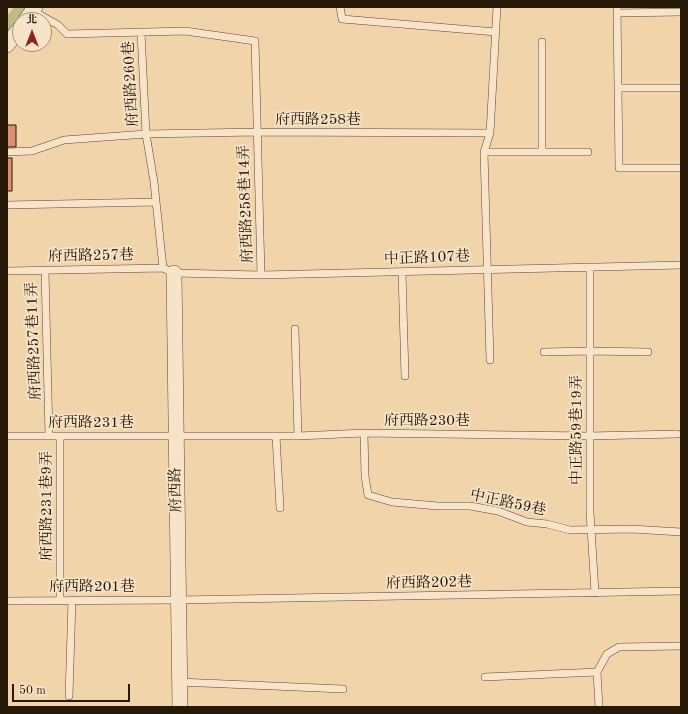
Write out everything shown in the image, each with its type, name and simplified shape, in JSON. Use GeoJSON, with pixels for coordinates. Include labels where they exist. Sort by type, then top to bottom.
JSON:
{"type":"FeatureCollection","features":[{"type":"Feature","properties":{"kind":"street","name":"府西路"},"geometry":{"type":"LineString","coordinates":[[169,271],[176,435],[180,707]]}},
{"type":"Feature","properties":{"kind":"lane"},"geometry":{"type":"LineString","coordinates":[[340,7],[342,19],[496,32]]}},
{"type":"Feature","properties":{"kind":"lane"},"geometry":{"type":"LineString","coordinates":[[490,360],[484,152],[490,133],[497,7]]}},
{"type":"Feature","properties":{"kind":"lane"},"geometry":{"type":"LineString","coordinates":[[681,12],[617,10],[619,168],[681,168]]}},
{"type":"Feature","properties":{"kind":"lane"},"geometry":{"type":"LineString","coordinates":[[52,22],[58,25],[67,34],[141,32]]}},
{"type":"Feature","properties":{"kind":"lane","name":"府西路260巷"},"geometry":{"type":"LineString","coordinates":[[169,271],[156,202],[146,134],[141,32],[185,31],[255,41],[257,132]]}},
{"type":"Feature","properties":{"kind":"lane"},"geometry":{"type":"LineString","coordinates":[[542,42],[542,152]]}},
{"type":"Feature","properties":{"kind":"lane"},"geometry":{"type":"LineString","coordinates":[[618,88],[681,88]]}},
{"type":"Feature","properties":{"kind":"lane","name":"府西路258巷"},"geometry":{"type":"LineString","coordinates":[[7,152],[32,151],[64,140],[146,134],[257,132],[490,133]]}},
{"type":"Feature","properties":{"kind":"lane","name":"府西路258巷14弄"},"geometry":{"type":"LineString","coordinates":[[257,132],[261,275]]}},
{"type":"Feature","properties":{"kind":"lane"},"geometry":{"type":"LineString","coordinates":[[484,152],[588,152]]}},
{"type":"Feature","properties":{"kind":"lane"},"geometry":{"type":"LineString","coordinates":[[7,205],[156,202]]}},
{"type":"Feature","properties":{"kind":"lane","name":"中正路107巷"},"geometry":{"type":"LineString","coordinates":[[169,271],[261,275],[681,265]]}},
{"type":"Feature","properties":{"kind":"lane","name":"中正路59巷19弄"},"geometry":{"type":"LineString","coordinates":[[590,267],[590,512],[595,593]]}},
{"type":"Feature","properties":{"kind":"lane","name":"府西路257巷11弄"},"geometry":{"type":"LineString","coordinates":[[45,270],[49,436]]}},
{"type":"Feature","properties":{"kind":"lane","name":"府西路257巷"},"geometry":{"type":"LineString","coordinates":[[7,271],[169,271]]}},
{"type":"Feature","properties":{"kind":"lane"},"geometry":{"type":"LineString","coordinates":[[402,272],[405,376]]}},
{"type":"Feature","properties":{"kind":"lane"},"geometry":{"type":"LineString","coordinates":[[295,329],[298,436]]}},
{"type":"Feature","properties":{"kind":"lane"},"geometry":{"type":"LineString","coordinates":[[544,352],[648,352]]}},
{"type":"Feature","properties":{"kind":"lane","name":"府西路230巷"},"geometry":{"type":"LineString","coordinates":[[176,435],[298,436],[364,433],[589,436],[677,434]]}},
{"type":"Feature","properties":{"kind":"lane","name":"中正路59巷"},"geometry":{"type":"LineString","coordinates":[[364,433],[365,476],[368,495],[392,502],[438,506],[470,506],[498,512],[527,522],[547,524],[570,530],[631,529],[681,532]]}},
{"type":"Feature","properties":{"kind":"lane","name":"府西路231巷"},"geometry":{"type":"LineString","coordinates":[[7,436],[176,435]]}},
{"type":"Feature","properties":{"kind":"lane","name":"府西路231巷9弄"},"geometry":{"type":"LineString","coordinates":[[60,436],[60,601]]}},
{"type":"Feature","properties":{"kind":"lane"},"geometry":{"type":"LineString","coordinates":[[276,436],[280,508]]}},
{"type":"Feature","properties":{"kind":"lane","name":"府西路202巷"},"geometry":{"type":"LineString","coordinates":[[178,600],[681,591]]}},
{"type":"Feature","properties":{"kind":"lane"},"geometry":{"type":"LineString","coordinates":[[69,696],[72,600]]}},
{"type":"Feature","properties":{"kind":"lane","name":"府西路201巷"},"geometry":{"type":"LineString","coordinates":[[7,601],[178,600]]}},
{"type":"Feature","properties":{"kind":"lane"},"geometry":{"type":"LineString","coordinates":[[599,707],[597,672],[607,654],[619,647],[681,646]]}},
{"type":"Feature","properties":{"kind":"lane"},"geometry":{"type":"LineString","coordinates":[[485,677],[597,672]]}},
{"type":"Feature","properties":{"kind":"lane"},"geometry":{"type":"LineString","coordinates":[[179,682],[343,689]]}},
{"type":"Feature","properties":{"kind":"shaded area"},"geometry":{"type":"Polygon","coordinates":[[[14,7],[28,7],[24,12],[12,12],[12,28],[7,34],[7,16],[14,7]]]}},
{"type":"Feature","properties":{"kind":"building"},"geometry":{"type":"Polygon","coordinates":[[[7,125],[16,125],[16,147],[7,147],[7,125]]]}},
{"type":"Feature","properties":{"kind":"building"},"geometry":{"type":"Polygon","coordinates":[[[7,158],[12,158],[12,191],[7,191],[7,158]]]}}]}
